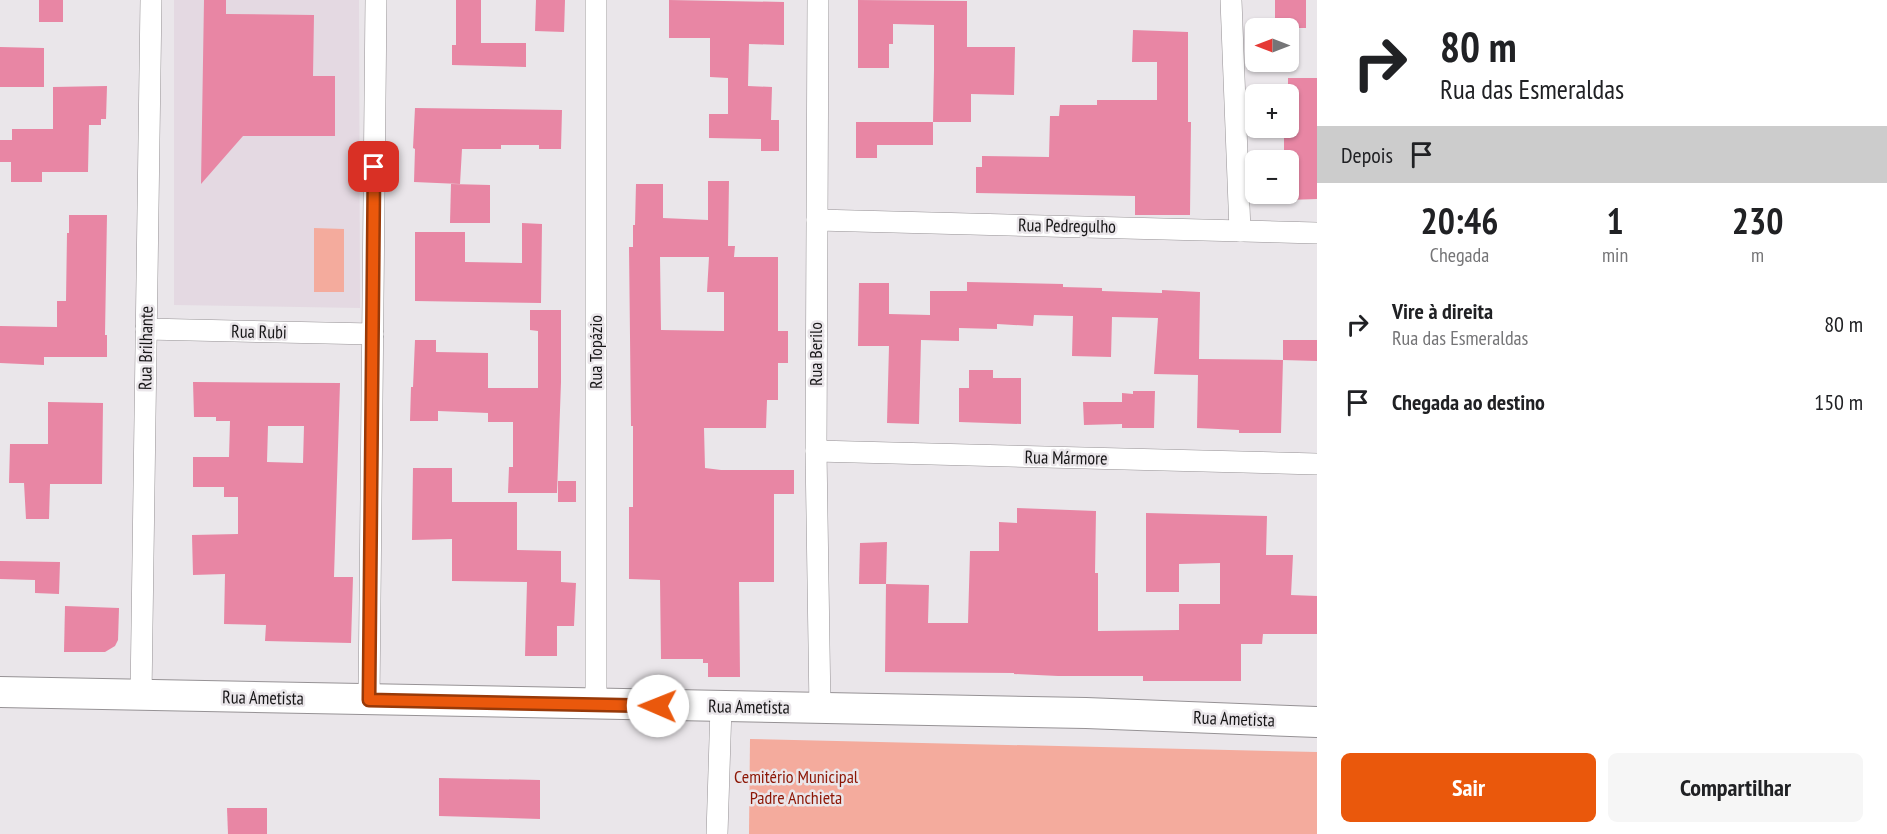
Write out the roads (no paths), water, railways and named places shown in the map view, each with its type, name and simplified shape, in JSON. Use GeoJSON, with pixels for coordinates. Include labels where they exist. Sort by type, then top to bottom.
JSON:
{"type":"FeatureCollection","features":[{"type":"Feature","properties":{"kind":"street","name":"Rua Brilhante"},"geometry":{"type":"LineString","coordinates":[[141,696],[151,0]]}},
{"type":"Feature","properties":{"kind":"street"},"geometry":{"type":"LineString","coordinates":[[369,700],[376,0]]}},
{"type":"Feature","properties":{"kind":"street","name":"Rua Topázio"},"geometry":{"type":"LineString","coordinates":[[596,0],[596,704]]}},
{"type":"Feature","properties":{"kind":"street","name":"Rua Berilo"},"geometry":{"type":"LineString","coordinates":[[818,0],[816,451],[820,709]]}},
{"type":"Feature","properties":{"kind":"street"},"geometry":{"type":"LineString","coordinates":[[1232,0],[1240,231]]}},
{"type":"Feature","properties":{"kind":"street","name":"Rua Pedregulho"},"geometry":{"type":"LineString","coordinates":[[817,220],[1317,233]]}},
{"type":"Feature","properties":{"kind":"street","name":"Rua Rubi"},"geometry":{"type":"LineString","coordinates":[[146,329],[373,334]]}},
{"type":"Feature","properties":{"kind":"street","name":"Rua Mármore"},"geometry":{"type":"LineString","coordinates":[[816,451],[1317,464]]}},
{"type":"Feature","properties":{"kind":"street","name":"Rua Ametista"},"geometry":{"type":"LineString","coordinates":[[0,692],[1086,713],[1317,722]]}},
{"type":"Feature","properties":{"kind":"street"},"geometry":{"type":"LineString","coordinates":[[717,834],[721,707]]}},
{"type":"Feature","properties":{"kind":"park label","name":"Cemitério Municipal Padre Anchieta"},"geometry":{"type":"Point","coordinates":[796,787]}}]}
